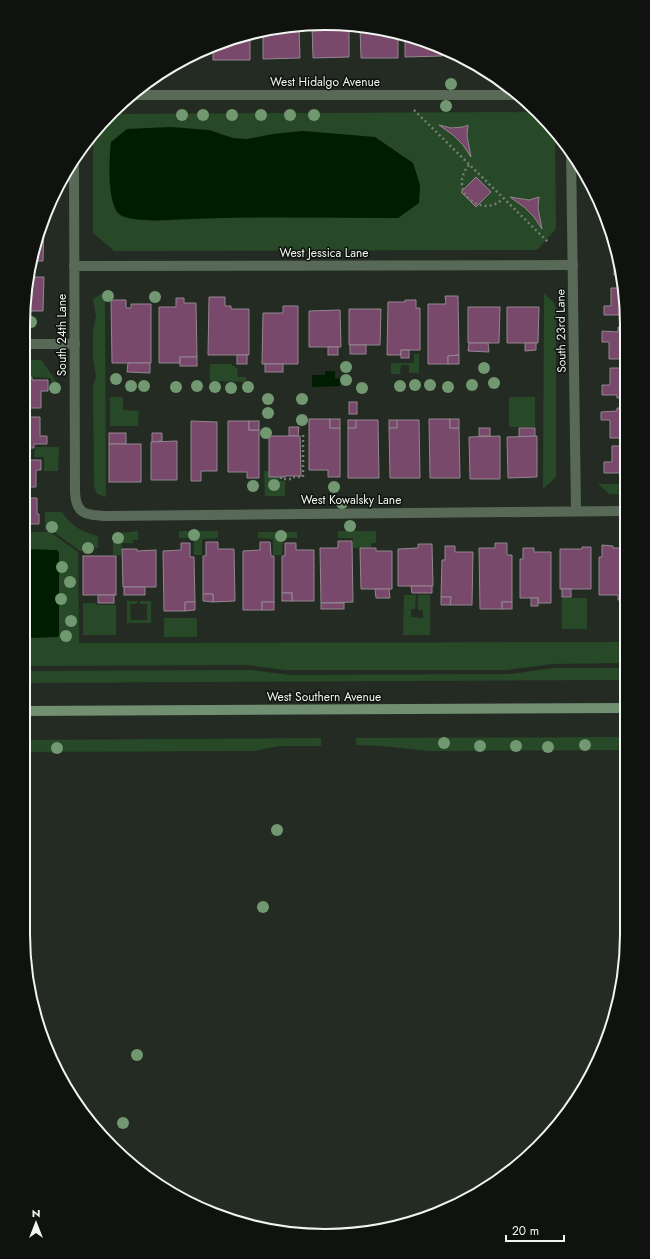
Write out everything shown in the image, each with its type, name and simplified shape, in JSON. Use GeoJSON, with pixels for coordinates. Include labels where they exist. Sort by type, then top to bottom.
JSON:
{"type":"FeatureCollection","features":[{"type":"Feature","properties":{"kind":"main road","name":"West Southern Avenue"},"geometry":{"type":"LineString","coordinates":[[30,712],[620,708]]}},
{"type":"Feature","properties":{"kind":"street","name":"West Hidalgo Avenue"},"geometry":{"type":"LineString","coordinates":[[140,95],[510,95]]}},
{"type":"Feature","properties":{"kind":"street","name":"South 23rd Lane"},"geometry":{"type":"LineString","coordinates":[[571,163],[576,511]]}},
{"type":"Feature","properties":{"kind":"street","name":"South 24th Lane"},"geometry":{"type":"LineString","coordinates":[[74,171],[75,492],[76,504],[79,509]]}},
{"type":"Feature","properties":{"kind":"street","name":"West Jessica Lane"},"geometry":{"type":"LineString","coordinates":[[74,266],[573,265]]}},
{"type":"Feature","properties":{"kind":"street"},"geometry":{"type":"LineString","coordinates":[[30,344],[75,344]]}},
{"type":"Feature","properties":{"kind":"street","name":"West Kowalsky Lane"},"geometry":{"type":"LineString","coordinates":[[79,509],[89,514],[102,516],[620,511]]}},
{"type":"Feature","properties":{"kind":"path"},"geometry":{"type":"LineString","coordinates":[[414,110],[549,243]]}},
{"type":"Feature","properties":{"kind":"path"},"geometry":{"type":"LineString","coordinates":[[469,164],[463,175],[462,186],[464,192],[470,200],[487,206],[496,204],[503,198]]}},
{"type":"Feature","properties":{"kind":"path"},"geometry":{"type":"LineString","coordinates":[[281,477],[281,479],[303,477],[303,432]]}},
{"type":"Feature","properties":{"kind":"shaded area"},"geometry":{"type":"Polygon","coordinates":[[[530,112],[555,140],[556,228],[538,249],[535,250],[114,251],[93,233],[93,142],[118,114],[530,112]]]}},
{"type":"Feature","properties":{"kind":"shaded area"},"geometry":{"type":"Polygon","coordinates":[[[171,127],[209,130],[233,138],[247,139],[273,134],[303,131],[375,137],[413,163],[420,185],[419,203],[398,218],[141,220],[121,216],[114,207],[110,189],[109,169],[111,142],[127,129],[171,127]]]}},
{"type":"Feature","properties":{"kind":"shaded area"},"geometry":{"type":"Polygon","coordinates":[[[105,292],[106,497],[97,494],[94,486],[93,387],[96,376],[93,358],[93,331],[96,316],[93,299],[105,292]]]}},
{"type":"Feature","properties":{"kind":"shaded area"},"geometry":{"type":"Polygon","coordinates":[[[544,293],[554,303],[556,309],[556,476],[543,489],[544,293]]]}},
{"type":"Feature","properties":{"kind":"shaded area"},"geometry":{"type":"Polygon","coordinates":[[[414,354],[419,354],[419,373],[409,373],[409,365],[401,365],[400,374],[391,374],[391,363],[414,363],[414,354]]]}},
{"type":"Feature","properties":{"kind":"shaded area"},"geometry":{"type":"Polygon","coordinates":[[[30,360],[42,361],[56,381],[59,392],[52,392],[51,378],[30,376],[30,360]]]}},
{"type":"Feature","properties":{"kind":"shaded area"},"geometry":{"type":"Polygon","coordinates":[[[210,364],[232,364],[232,366],[237,368],[238,377],[246,377],[246,382],[210,381],[210,364]]]}},
{"type":"Feature","properties":{"kind":"shaded area"},"geometry":{"type":"Polygon","coordinates":[[[325,371],[335,371],[335,379],[340,378],[340,386],[312,387],[312,375],[325,375],[325,371]]]}},
{"type":"Feature","properties":{"kind":"shaded area"},"geometry":{"type":"Polygon","coordinates":[[[110,397],[123,397],[123,410],[139,411],[138,426],[110,426],[110,397]]]}},
{"type":"Feature","properties":{"kind":"shaded area"},"geometry":{"type":"Polygon","coordinates":[[[509,397],[535,397],[535,427],[509,427],[509,397]]]}},
{"type":"Feature","properties":{"kind":"shaded area"},"geometry":{"type":"Polygon","coordinates":[[[35,447],[59,447],[58,471],[44,471],[44,457],[34,457],[35,447]]]}},
{"type":"Feature","properties":{"kind":"shaded area"},"geometry":{"type":"Polygon","coordinates":[[[264,471],[269,471],[269,477],[279,477],[279,481],[285,481],[285,496],[265,496],[264,471]]]}},
{"type":"Feature","properties":{"kind":"shaded area"},"geometry":{"type":"Polygon","coordinates":[[[598,484],[620,484],[620,495],[609,494],[598,484]]]}},
{"type":"Feature","properties":{"kind":"shaded area"},"geometry":{"type":"Polygon","coordinates":[[[45,512],[62,512],[77,528],[98,536],[98,548],[93,548],[93,552],[80,551],[51,530],[45,530],[45,512]]]}},
{"type":"Feature","properties":{"kind":"shaded area"},"geometry":{"type":"Polygon","coordinates":[[[138,531],[138,540],[133,540],[133,543],[122,543],[121,555],[113,555],[113,534],[138,531]]]}},
{"type":"Feature","properties":{"kind":"shaded area"},"geometry":{"type":"Polygon","coordinates":[[[179,531],[218,531],[218,538],[202,539],[202,555],[194,555],[194,538],[179,538],[179,531]]]}},
{"type":"Feature","properties":{"kind":"shaded area"},"geometry":{"type":"Polygon","coordinates":[[[338,531],[376,531],[376,543],[371,543],[371,547],[353,548],[353,538],[338,538],[338,531]]]}},
{"type":"Feature","properties":{"kind":"shaded area"},"geometry":{"type":"Polygon","coordinates":[[[30,532],[50,532],[78,552],[79,643],[620,642],[620,663],[553,664],[506,670],[286,670],[247,665],[30,666],[30,532]]]}},
{"type":"Feature","properties":{"kind":"shaded area"},"geometry":{"type":"Polygon","coordinates":[[[258,532],[297,532],[297,538],[283,538],[282,555],[273,555],[273,539],[258,538],[258,532]]]}},
{"type":"Feature","properties":{"kind":"shaded area"},"geometry":{"type":"Polygon","coordinates":[[[30,549],[57,550],[59,553],[58,637],[30,638],[30,549]]]}},
{"type":"Feature","properties":{"kind":"shaded area"},"geometry":{"type":"Polygon","coordinates":[[[404,595],[416,595],[415,609],[411,609],[411,617],[423,618],[423,610],[418,610],[418,595],[430,595],[430,635],[403,635],[404,595]]]}},
{"type":"Feature","properties":{"kind":"shaded area"},"geometry":{"type":"Polygon","coordinates":[[[562,598],[587,598],[587,629],[562,629],[562,598]]]}},
{"type":"Feature","properties":{"kind":"shaded area"},"geometry":{"type":"Polygon","coordinates":[[[127,601],[137,601],[137,604],[130,604],[131,620],[147,620],[147,604],[140,604],[140,601],[151,601],[151,623],[127,623],[127,601]]]}},
{"type":"Feature","properties":{"kind":"shaded area"},"geometry":{"type":"Polygon","coordinates":[[[83,603],[96,603],[96,605],[116,605],[116,635],[83,635],[83,603]]]}},
{"type":"Feature","properties":{"kind":"shaded area"},"geometry":{"type":"Polygon","coordinates":[[[164,618],[197,618],[197,637],[164,637],[164,618]]]}},
{"type":"Feature","properties":{"kind":"shaded area"},"geometry":{"type":"Polygon","coordinates":[[[553,668],[620,668],[620,680],[30,683],[30,671],[253,670],[289,675],[511,674],[553,668]]]}},
{"type":"Feature","properties":{"kind":"shaded area"},"geometry":{"type":"Polygon","coordinates":[[[620,737],[620,750],[429,751],[356,745],[356,738],[620,737]]]}},
{"type":"Feature","properties":{"kind":"shaded area"},"geometry":{"type":"Polygon","coordinates":[[[321,738],[321,746],[279,746],[254,751],[30,752],[30,740],[321,738]]]}},
{"type":"Feature","properties":{"kind":"building"},"geometry":{"type":"Polygon","coordinates":[[[312,31],[349,32],[349,57],[313,58],[312,31]]]}},
{"type":"Feature","properties":{"kind":"building"},"geometry":{"type":"Polygon","coordinates":[[[299,32],[300,58],[263,59],[263,37],[299,32]]]}},
{"type":"Feature","properties":{"kind":"building"},"geometry":{"type":"Polygon","coordinates":[[[360,33],[398,39],[398,58],[361,58],[360,33]]]}},
{"type":"Feature","properties":{"kind":"building"},"geometry":{"type":"Polygon","coordinates":[[[250,40],[250,60],[213,60],[213,52],[250,40]]]}},
{"type":"Feature","properties":{"kind":"building"},"geometry":{"type":"Polygon","coordinates":[[[405,41],[442,54],[442,56],[405,57],[405,41]]]}},
{"type":"Feature","properties":{"kind":"building"},"geometry":{"type":"Polygon","coordinates":[[[439,125],[451,128],[468,125],[467,136],[471,157],[463,145],[453,135],[439,125]]]}},
{"type":"Feature","properties":{"kind":"building"},"geometry":{"type":"Polygon","coordinates":[[[476,177],[491,192],[476,207],[461,192],[476,177]]]}},
{"type":"Feature","properties":{"kind":"building"},"geometry":{"type":"Polygon","coordinates":[[[510,197],[529,200],[539,197],[538,208],[542,229],[534,217],[524,207],[510,197]]]}},
{"type":"Feature","properties":{"kind":"building"},"geometry":{"type":"Polygon","coordinates":[[[44,237],[43,261],[37,261],[44,237]]]}},
{"type":"Feature","properties":{"kind":"building"},"geometry":{"type":"Polygon","coordinates":[[[34,277],[44,277],[43,311],[31,311],[34,277]]]}},
{"type":"Feature","properties":{"kind":"building"},"geometry":{"type":"Polygon","coordinates":[[[611,288],[617,288],[619,315],[604,315],[604,306],[611,306],[611,288]]]}},
{"type":"Feature","properties":{"kind":"building"},"geometry":{"type":"Polygon","coordinates":[[[445,296],[458,296],[459,355],[448,356],[448,364],[428,364],[428,304],[446,304],[445,296]]]}},
{"type":"Feature","properties":{"kind":"building"},"geometry":{"type":"Polygon","coordinates":[[[209,297],[225,297],[225,306],[231,306],[231,309],[249,309],[249,355],[208,355],[209,297]]]}},
{"type":"Feature","properties":{"kind":"building"},"geometry":{"type":"Polygon","coordinates":[[[176,298],[184,298],[184,303],[196,303],[197,357],[180,357],[180,363],[159,363],[159,307],[176,307],[176,298]]]}},
{"type":"Feature","properties":{"kind":"building"},"geometry":{"type":"Polygon","coordinates":[[[111,300],[126,300],[126,308],[131,308],[131,304],[151,304],[151,363],[112,363],[111,300]]]}},
{"type":"Feature","properties":{"kind":"building"},"geometry":{"type":"Polygon","coordinates":[[[405,300],[416,300],[416,308],[420,308],[420,350],[401,350],[401,355],[387,355],[388,302],[405,302],[405,300]]]}},
{"type":"Feature","properties":{"kind":"building"},"geometry":{"type":"Polygon","coordinates":[[[283,306],[298,306],[298,364],[262,364],[263,313],[283,313],[283,306]]]}},
{"type":"Feature","properties":{"kind":"building"},"geometry":{"type":"Polygon","coordinates":[[[468,307],[500,307],[499,343],[468,343],[468,307]]]}},
{"type":"Feature","properties":{"kind":"building"},"geometry":{"type":"Polygon","coordinates":[[[507,307],[539,307],[538,343],[507,343],[507,307]]]}},
{"type":"Feature","properties":{"kind":"building"},"geometry":{"type":"Polygon","coordinates":[[[349,309],[381,309],[380,345],[349,345],[349,309]]]}},
{"type":"Feature","properties":{"kind":"building"},"geometry":{"type":"Polygon","coordinates":[[[340,310],[341,347],[309,347],[309,311],[340,310]]]}},
{"type":"Feature","properties":{"kind":"building"},"geometry":{"type":"Polygon","coordinates":[[[618,327],[620,327],[620,359],[609,359],[609,342],[602,342],[602,331],[618,332],[618,327]]]}},
{"type":"Feature","properties":{"kind":"building"},"geometry":{"type":"Polygon","coordinates":[[[469,343],[488,343],[489,352],[468,351],[469,343]]]}},
{"type":"Feature","properties":{"kind":"building"},"geometry":{"type":"Polygon","coordinates":[[[525,343],[536,343],[536,350],[525,351],[525,343]]]}},
{"type":"Feature","properties":{"kind":"building"},"geometry":{"type":"Polygon","coordinates":[[[350,345],[366,345],[366,354],[350,354],[350,345]]]}},
{"type":"Feature","properties":{"kind":"building"},"geometry":{"type":"Polygon","coordinates":[[[328,347],[338,347],[338,355],[328,355],[328,347]]]}},
{"type":"Feature","properties":{"kind":"building"},"geometry":{"type":"Polygon","coordinates":[[[401,350],[409,350],[409,358],[401,358],[401,350]]]}},
{"type":"Feature","properties":{"kind":"building"},"geometry":{"type":"Polygon","coordinates":[[[237,355],[247,355],[247,364],[237,364],[237,355]]]}},
{"type":"Feature","properties":{"kind":"building"},"geometry":{"type":"Polygon","coordinates":[[[459,355],[459,364],[448,364],[448,356],[459,355]]]}},
{"type":"Feature","properties":{"kind":"building"},"geometry":{"type":"Polygon","coordinates":[[[180,357],[197,357],[197,366],[180,366],[180,357]]]}},
{"type":"Feature","properties":{"kind":"building"},"geometry":{"type":"Polygon","coordinates":[[[128,363],[150,363],[150,373],[127,372],[128,363]]]}},
{"type":"Feature","properties":{"kind":"building"},"geometry":{"type":"Polygon","coordinates":[[[265,364],[283,364],[283,372],[265,372],[265,364]]]}},
{"type":"Feature","properties":{"kind":"building"},"geometry":{"type":"Polygon","coordinates":[[[610,368],[620,368],[620,398],[617,398],[617,395],[602,395],[602,385],[610,385],[610,368]]]}},
{"type":"Feature","properties":{"kind":"building"},"geometry":{"type":"Polygon","coordinates":[[[30,377],[32,377],[32,380],[48,380],[48,391],[41,391],[41,408],[30,408],[30,377]]]}},
{"type":"Feature","properties":{"kind":"building"},"geometry":{"type":"Polygon","coordinates":[[[349,402],[357,402],[357,414],[349,414],[349,402]]]}},
{"type":"Feature","properties":{"kind":"building"},"geometry":{"type":"Polygon","coordinates":[[[617,408],[620,408],[620,438],[610,438],[610,420],[601,420],[601,412],[617,411],[617,408]]]}},
{"type":"Feature","properties":{"kind":"building"},"geometry":{"type":"Polygon","coordinates":[[[30,417],[40,417],[40,436],[47,436],[47,444],[34,444],[34,448],[30,448],[30,417]]]}},
{"type":"Feature","properties":{"kind":"building"},"geometry":{"type":"Polygon","coordinates":[[[309,419],[330,419],[330,428],[340,428],[340,477],[328,477],[328,470],[309,470],[309,419]]]}},
{"type":"Feature","properties":{"kind":"building"},"geometry":{"type":"Polygon","coordinates":[[[330,419],[340,419],[340,428],[330,428],[330,419]]]}},
{"type":"Feature","properties":{"kind":"building"},"geometry":{"type":"Polygon","coordinates":[[[429,419],[450,419],[450,428],[459,428],[460,478],[430,478],[429,419]]]}},
{"type":"Feature","properties":{"kind":"building"},"geometry":{"type":"Polygon","coordinates":[[[450,419],[459,419],[459,428],[450,428],[450,419]]]}},
{"type":"Feature","properties":{"kind":"building"},"geometry":{"type":"Polygon","coordinates":[[[348,420],[356,420],[356,428],[348,428],[348,420]]]}},
{"type":"Feature","properties":{"kind":"building"},"geometry":{"type":"Polygon","coordinates":[[[356,420],[378,420],[379,478],[348,478],[348,428],[356,428],[356,420]]]}},
{"type":"Feature","properties":{"kind":"building"},"geometry":{"type":"Polygon","coordinates":[[[389,420],[397,420],[397,428],[389,428],[389,420]]]}},
{"type":"Feature","properties":{"kind":"building"},"geometry":{"type":"Polygon","coordinates":[[[397,420],[419,420],[420,478],[390,478],[389,428],[397,428],[397,420]]]}},
{"type":"Feature","properties":{"kind":"building"},"geometry":{"type":"Polygon","coordinates":[[[191,421],[217,422],[217,471],[201,471],[201,481],[191,481],[191,421]]]}},
{"type":"Feature","properties":{"kind":"building"},"geometry":{"type":"Polygon","coordinates":[[[228,421],[249,421],[249,430],[259,430],[259,478],[247,478],[247,472],[228,472],[228,421]]]}},
{"type":"Feature","properties":{"kind":"building"},"geometry":{"type":"Polygon","coordinates":[[[249,421],[259,421],[259,430],[249,430],[249,421]]]}},
{"type":"Feature","properties":{"kind":"building"},"geometry":{"type":"Polygon","coordinates":[[[289,427],[299,427],[298,436],[289,436],[289,427]]]}},
{"type":"Feature","properties":{"kind":"building"},"geometry":{"type":"Polygon","coordinates":[[[479,428],[490,428],[490,436],[479,436],[479,428]]]}},
{"type":"Feature","properties":{"kind":"building"},"geometry":{"type":"Polygon","coordinates":[[[519,428],[535,428],[535,436],[519,437],[519,428]]]}},
{"type":"Feature","properties":{"kind":"building"},"geometry":{"type":"Polygon","coordinates":[[[109,433],[126,433],[126,444],[109,444],[109,433]]]}},
{"type":"Feature","properties":{"kind":"building"},"geometry":{"type":"Polygon","coordinates":[[[152,433],[162,433],[162,441],[152,442],[152,433]]]}},
{"type":"Feature","properties":{"kind":"building"},"geometry":{"type":"Polygon","coordinates":[[[269,436],[300,436],[301,476],[269,477],[269,436]]]}},
{"type":"Feature","properties":{"kind":"building"},"geometry":{"type":"Polygon","coordinates":[[[500,436],[500,479],[470,479],[469,437],[500,436]]]}},
{"type":"Feature","properties":{"kind":"building"},"geometry":{"type":"Polygon","coordinates":[[[537,436],[537,477],[508,478],[507,437],[537,436]]]}},
{"type":"Feature","properties":{"kind":"building"},"geometry":{"type":"Polygon","coordinates":[[[177,441],[177,480],[151,480],[151,442],[177,441]]]}},
{"type":"Feature","properties":{"kind":"building"},"geometry":{"type":"Polygon","coordinates":[[[109,444],[141,444],[141,482],[109,482],[109,444]]]}},
{"type":"Feature","properties":{"kind":"building"},"geometry":{"type":"Polygon","coordinates":[[[612,446],[620,446],[620,473],[604,473],[604,462],[612,462],[612,446]]]}},
{"type":"Feature","properties":{"kind":"building"},"geometry":{"type":"Polygon","coordinates":[[[30,460],[41,460],[41,470],[36,470],[36,487],[30,487],[30,460]]]}},
{"type":"Feature","properties":{"kind":"building"},"geometry":{"type":"Polygon","coordinates":[[[30,498],[37,498],[37,514],[39,514],[39,524],[30,524],[30,498]]]}},
{"type":"Feature","properties":{"kind":"building"},"geometry":{"type":"Polygon","coordinates":[[[338,541],[352,541],[353,602],[321,603],[320,548],[338,548],[338,541]]]}},
{"type":"Feature","properties":{"kind":"building"},"geometry":{"type":"Polygon","coordinates":[[[206,542],[218,542],[218,549],[234,549],[235,601],[213,602],[213,594],[203,594],[203,556],[206,556],[206,542]]]}},
{"type":"Feature","properties":{"kind":"building"},"geometry":{"type":"Polygon","coordinates":[[[260,542],[270,542],[271,556],[274,556],[274,602],[262,602],[262,610],[243,610],[243,551],[260,550],[260,542]]]}},
{"type":"Feature","properties":{"kind":"building"},"geometry":{"type":"Polygon","coordinates":[[[181,543],[190,543],[190,557],[194,557],[195,602],[185,602],[185,611],[164,611],[163,551],[181,550],[181,543]]]}},
{"type":"Feature","properties":{"kind":"building"},"geometry":{"type":"Polygon","coordinates":[[[285,543],[296,543],[296,550],[314,550],[314,601],[292,601],[292,593],[282,593],[282,556],[285,556],[285,543]]]}},
{"type":"Feature","properties":{"kind":"building"},"geometry":{"type":"Polygon","coordinates":[[[495,543],[507,543],[507,555],[512,555],[512,602],[502,602],[502,609],[480,609],[479,548],[495,548],[495,543]]]}},
{"type":"Feature","properties":{"kind":"building"},"geometry":{"type":"Polygon","coordinates":[[[418,544],[432,544],[433,586],[398,586],[398,549],[418,548],[418,544]]]}},
{"type":"Feature","properties":{"kind":"building"},"geometry":{"type":"Polygon","coordinates":[[[602,545],[620,548],[620,600],[618,600],[618,595],[599,595],[599,557],[602,557],[602,545]]]}},
{"type":"Feature","properties":{"kind":"building"},"geometry":{"type":"Polygon","coordinates":[[[445,546],[455,546],[455,552],[473,552],[472,605],[450,605],[451,597],[441,597],[442,560],[445,560],[445,546]]]}},
{"type":"Feature","properties":{"kind":"building"},"geometry":{"type":"Polygon","coordinates":[[[582,547],[591,547],[591,589],[560,589],[560,549],[582,549],[582,547]]]}},
{"type":"Feature","properties":{"kind":"building"},"geometry":{"type":"Polygon","coordinates":[[[360,548],[376,548],[376,551],[392,551],[392,589],[361,589],[360,548]]]}},
{"type":"Feature","properties":{"kind":"building"},"geometry":{"type":"Polygon","coordinates":[[[523,548],[534,548],[534,552],[551,552],[551,603],[538,603],[538,598],[520,598],[520,559],[523,559],[523,548]]]}},
{"type":"Feature","properties":{"kind":"building"},"geometry":{"type":"Polygon","coordinates":[[[122,549],[137,549],[137,551],[156,550],[156,587],[123,587],[122,549]]]}},
{"type":"Feature","properties":{"kind":"building"},"geometry":{"type":"Polygon","coordinates":[[[83,556],[116,556],[116,595],[83,595],[83,556]]]}},
{"type":"Feature","properties":{"kind":"building"},"geometry":{"type":"Polygon","coordinates":[[[411,586],[432,586],[432,593],[412,593],[411,586]]]}},
{"type":"Feature","properties":{"kind":"building"},"geometry":{"type":"Polygon","coordinates":[[[124,587],[145,587],[145,595],[124,595],[124,587]]]}},
{"type":"Feature","properties":{"kind":"building"},"geometry":{"type":"Polygon","coordinates":[[[375,589],[389,589],[390,598],[376,598],[375,589]]]}},
{"type":"Feature","properties":{"kind":"building"},"geometry":{"type":"Polygon","coordinates":[[[562,589],[571,589],[571,597],[562,597],[562,589]]]}},
{"type":"Feature","properties":{"kind":"building"},"geometry":{"type":"Polygon","coordinates":[[[282,593],[292,593],[292,601],[282,601],[282,593]]]}},
{"type":"Feature","properties":{"kind":"building"},"geometry":{"type":"Polygon","coordinates":[[[203,594],[213,594],[213,602],[203,601],[203,594]]]}},
{"type":"Feature","properties":{"kind":"building"},"geometry":{"type":"Polygon","coordinates":[[[98,595],[114,595],[114,603],[98,603],[98,595]]]}},
{"type":"Feature","properties":{"kind":"building"},"geometry":{"type":"Polygon","coordinates":[[[441,597],[451,597],[450,605],[441,605],[441,597]]]}},
{"type":"Feature","properties":{"kind":"building"},"geometry":{"type":"Polygon","coordinates":[[[531,598],[538,598],[538,606],[531,606],[531,598]]]}},
{"type":"Feature","properties":{"kind":"building"},"geometry":{"type":"Polygon","coordinates":[[[185,602],[195,602],[195,610],[185,611],[185,602]]]}},
{"type":"Feature","properties":{"kind":"building"},"geometry":{"type":"Polygon","coordinates":[[[262,602],[274,602],[274,610],[262,610],[262,602]]]}},
{"type":"Feature","properties":{"kind":"building"},"geometry":{"type":"Polygon","coordinates":[[[502,602],[512,602],[512,609],[502,609],[502,602]]]}},
{"type":"Feature","properties":{"kind":"building"},"geometry":{"type":"Polygon","coordinates":[[[321,603],[344,603],[344,609],[321,609],[321,603]]]}}]}
